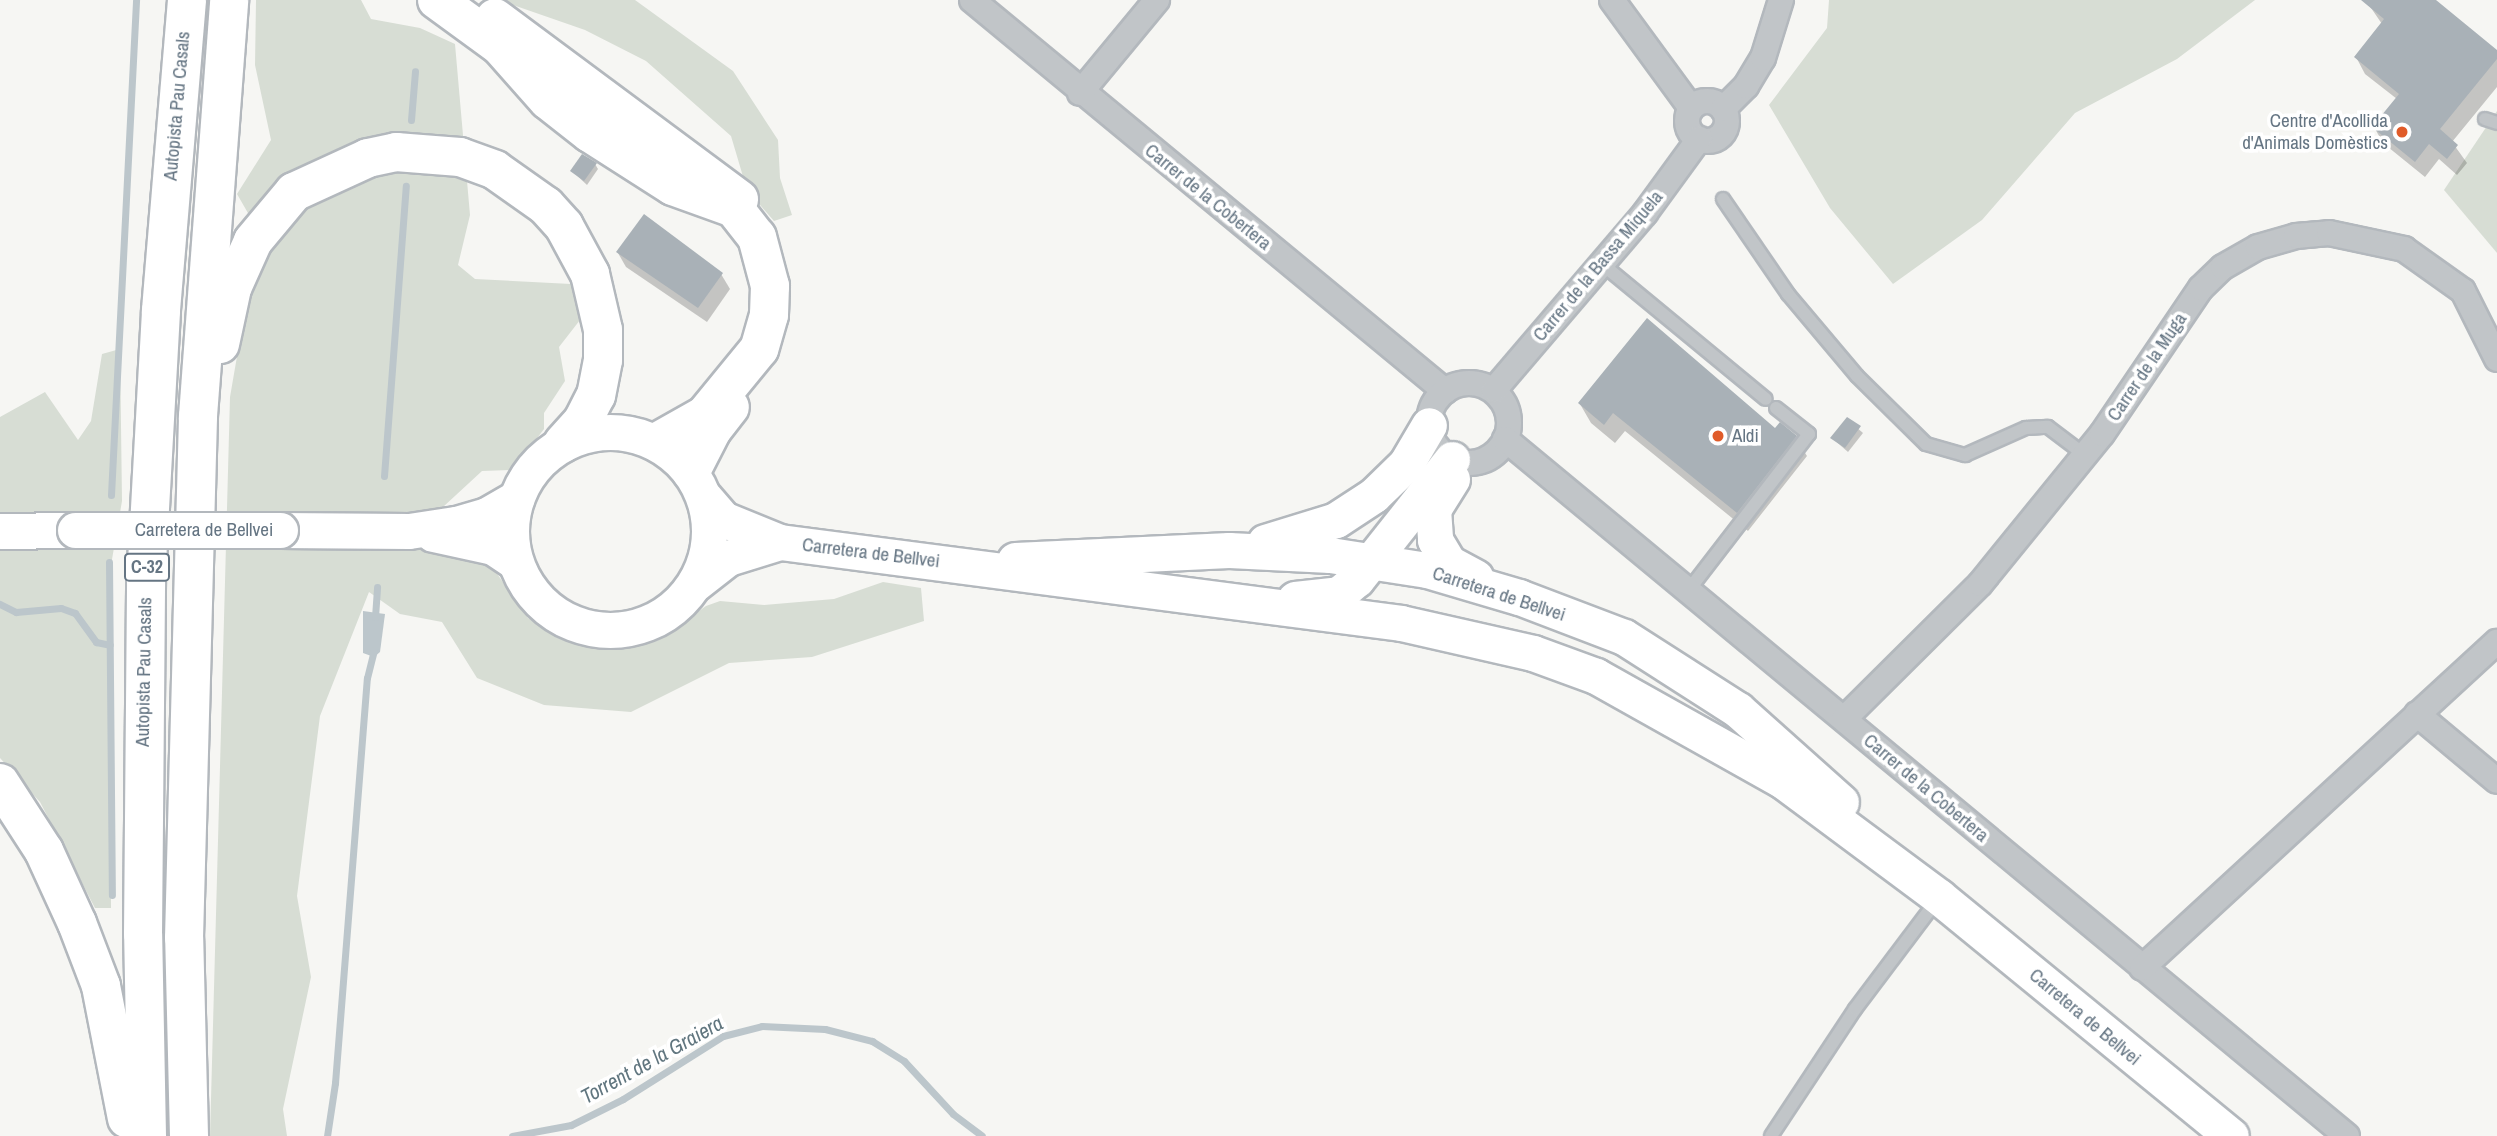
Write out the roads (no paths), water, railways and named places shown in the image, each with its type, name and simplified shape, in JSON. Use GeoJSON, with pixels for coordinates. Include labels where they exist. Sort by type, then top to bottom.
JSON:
{"type":"FeatureCollection","features":[{"type":"Feature","properties":{"kind":"highway","name":"Autopista Pau Casals"},"geometry":{"type":"LineString","coordinates":[[147,1136],[143,933],[146,580],[161,310],[187,0]]}},
{"type":"Feature","properties":{"kind":"highway","name":"C-32"},"geometry":{"type":"LineString","coordinates":[[188,1136],[184,938],[198,416],[229,0]]}},
{"type":"Feature","properties":{"kind":"highway"},"geometry":{"type":"LineString","coordinates":[[437,0],[500,46],[548,100],[590,133],[673,186],[734,208],[757,237],[770,286],[769,314],[759,349],[705,415],[657,442]]}},
{"type":"Feature","properties":{"kind":"highway"},"geometry":{"type":"LineString","coordinates":[[471,0],[714,178],[746,205],[766,233],[779,264],[782,291],[770,351],[712,430],[698,485]]}},
{"type":"Feature","properties":{"kind":"highway"},"geometry":{"type":"LineString","coordinates":[[198,416],[213,380],[232,288],[253,241],[294,192],[368,158],[423,153],[460,157],[495,170],[522,187],[564,226],[582,257],[598,301],[603,360],[596,395],[582,422],[563,443]]}},
{"type":"Feature","properties":{"kind":"highway"},"geometry":{"type":"LineString","coordinates":[[0,783],[44,851],[96,973],[130,1136]]}},
{"type":"Feature","properties":{"kind":"main road"},"geometry":{"type":"LineString","coordinates":[[1229,550],[1293,536],[1336,520],[1374,495],[1406,464],[1429,425]]}},
{"type":"Feature","properties":{"kind":"main road"},"geometry":{"type":"LineString","coordinates":[[597,432],[627,432],[657,442],[698,485],[710,543],[696,583],[667,613],[630,629],[577,626],[540,603],[515,562],[511,528],[516,498],[538,462],[563,443],[597,432]]}},
{"type":"Feature","properties":{"kind":"main road"},"geometry":{"type":"LineString","coordinates":[[1170,594],[1214,588],[1304,600],[1339,594],[1460,461]]}},
{"type":"Feature","properties":{"kind":"main road"},"geometry":{"type":"LineString","coordinates":[[1460,461],[1433,509],[1435,540],[1449,563],[1519,597]]}},
{"type":"Feature","properties":{"kind":"main road","name":"Carretera de Bellvei"},"geometry":{"type":"LineString","coordinates":[[698,485],[723,519],[780,542],[963,564],[1039,579],[1401,623],[1533,653],[1597,676],[1783,781],[1939,897],[2231,1136]]}},
{"type":"Feature","properties":{"kind":"main road","name":"Carretera de Bellvei"},"geometry":{"type":"LineString","coordinates":[[409,531],[487,515],[516,498]]}},
{"type":"Feature","properties":{"kind":"main road","name":"Carretera de Bellvei"},"geometry":{"type":"LineString","coordinates":[[0,531],[409,531],[493,547],[515,562]]}},
{"type":"Feature","properties":{"kind":"main road","name":"Carretera de Bellvei"},"geometry":{"type":"LineString","coordinates":[[696,583],[728,558],[780,542]]}},
{"type":"Feature","properties":{"kind":"main road","name":"Carretera de Bellvei"},"geometry":{"type":"LineString","coordinates":[[963,564],[1229,550],[1371,561],[1427,570],[1519,597],[1624,637],[1691,676],[1811,772],[1939,897]]}},
{"type":"Feature","properties":{"kind":"street","name":"Carrer de la Cobertera"},"geometry":{"type":"LineString","coordinates":[[972,0],[1080,93],[1445,391]]}},
{"type":"Feature","properties":{"kind":"street"},"geometry":{"type":"LineString","coordinates":[[1080,93],[1157,0]]}},
{"type":"Feature","properties":{"kind":"street"},"geometry":{"type":"LineString","coordinates":[[1612,0],[1691,108],[1687,126],[1699,139],[1713,140],[1724,131],[1723,109],[1746,86],[1763,58],[1781,0]]}},
{"type":"Feature","properties":{"kind":"street"},"geometry":{"type":"LineString","coordinates":[[1691,108],[1707,100],[1723,109]]}},
{"type":"Feature","properties":{"kind":"street","name":"Carrer de la Bassa Miquela"},"geometry":{"type":"LineString","coordinates":[[1494,390],[1602,264],[1699,139]]}},
{"type":"Feature","properties":{"kind":"street","name":"Carrer de la Muga"},"geometry":{"type":"LineString","coordinates":[[1844,719],[1980,584],[2085,455],[2201,288],[2223,267],[2258,247],[2296,236],[2329,233],[2370,239],[2404,249],[2437,268],[2463,291],[2497,359]]}},
{"type":"Feature","properties":{"kind":"street"},"geometry":{"type":"LineString","coordinates":[[1472,383],[1494,390],[1507,413],[1505,439],[1493,455],[1460,461],[1440,451],[1429,425],[1436,401],[1445,391],[1472,383]]}},
{"type":"Feature","properties":{"kind":"street","name":"Carrer de la Cobertera"},"geometry":{"type":"LineString","coordinates":[[1505,439],[2347,1136]]}},
{"type":"Feature","properties":{"kind":"street"},"geometry":{"type":"LineString","coordinates":[[2142,968],[2497,642]]}},
{"type":"Feature","properties":{"kind":"street"},"geometry":{"type":"LineString","coordinates":[[2417,714],[2497,781]]}},
{"type":"Feature","properties":{"kind":"lane"},"geometry":{"type":"LineString","coordinates":[[1723,200],[1788,294],[1857,376],[1926,444],[1965,455],[2025,428],[2048,427],[2085,455]]}},
{"type":"Feature","properties":{"kind":"lane"},"geometry":{"type":"LineString","coordinates":[[1602,264],[1809,434],[1688,591]]}},
{"type":"Feature","properties":{"kind":"lane"},"geometry":{"type":"LineString","coordinates":[[1771,1136],[1855,1009],[1939,897]]}},
{"type":"Feature","properties":{"kind":"waterway"},"geometry":{"type":"LineString","coordinates":[[111,495],[136,0]]}},
{"type":"Feature","properties":{"kind":"waterway"},"geometry":{"type":"LineString","coordinates":[[411,120],[415,71]]}},
{"type":"Feature","properties":{"kind":"waterway"},"geometry":{"type":"LineString","coordinates":[[384,476],[406,186]]}},
{"type":"Feature","properties":{"kind":"waterway"},"geometry":{"type":"LineString","coordinates":[[109,562],[112,895]]}},
{"type":"Feature","properties":{"kind":"waterway"},"geometry":{"type":"LineString","coordinates":[[375,617],[377,587]]}},
{"type":"Feature","properties":{"kind":"waterway"},"geometry":{"type":"LineString","coordinates":[[0,604],[16,612],[61,608],[75,613],[96,642],[110,645]]}},
{"type":"Feature","properties":{"kind":"waterway"},"geometry":{"type":"LineString","coordinates":[[327,1136],[335,1083],[367,678],[374,650]]}},
{"type":"Feature","properties":{"kind":"waterway","name":"Torrent de la Graiera"},"geometry":{"type":"LineString","coordinates":[[512,1136],[571,1125],[623,1099],[723,1036],[762,1026],[825,1029],[872,1041],[904,1061],[953,1114],[982,1136]]}},
{"type":"Feature","properties":{"kind":"place","name":"Centre d'Acollida d'Animals Domèstics"},"geometry":{"type":"Point","coordinates":[2402,132]}},
{"type":"Feature","properties":{"kind":"place","name":"Aldi"},"geometry":{"type":"Point","coordinates":[1718,436]}}]}
